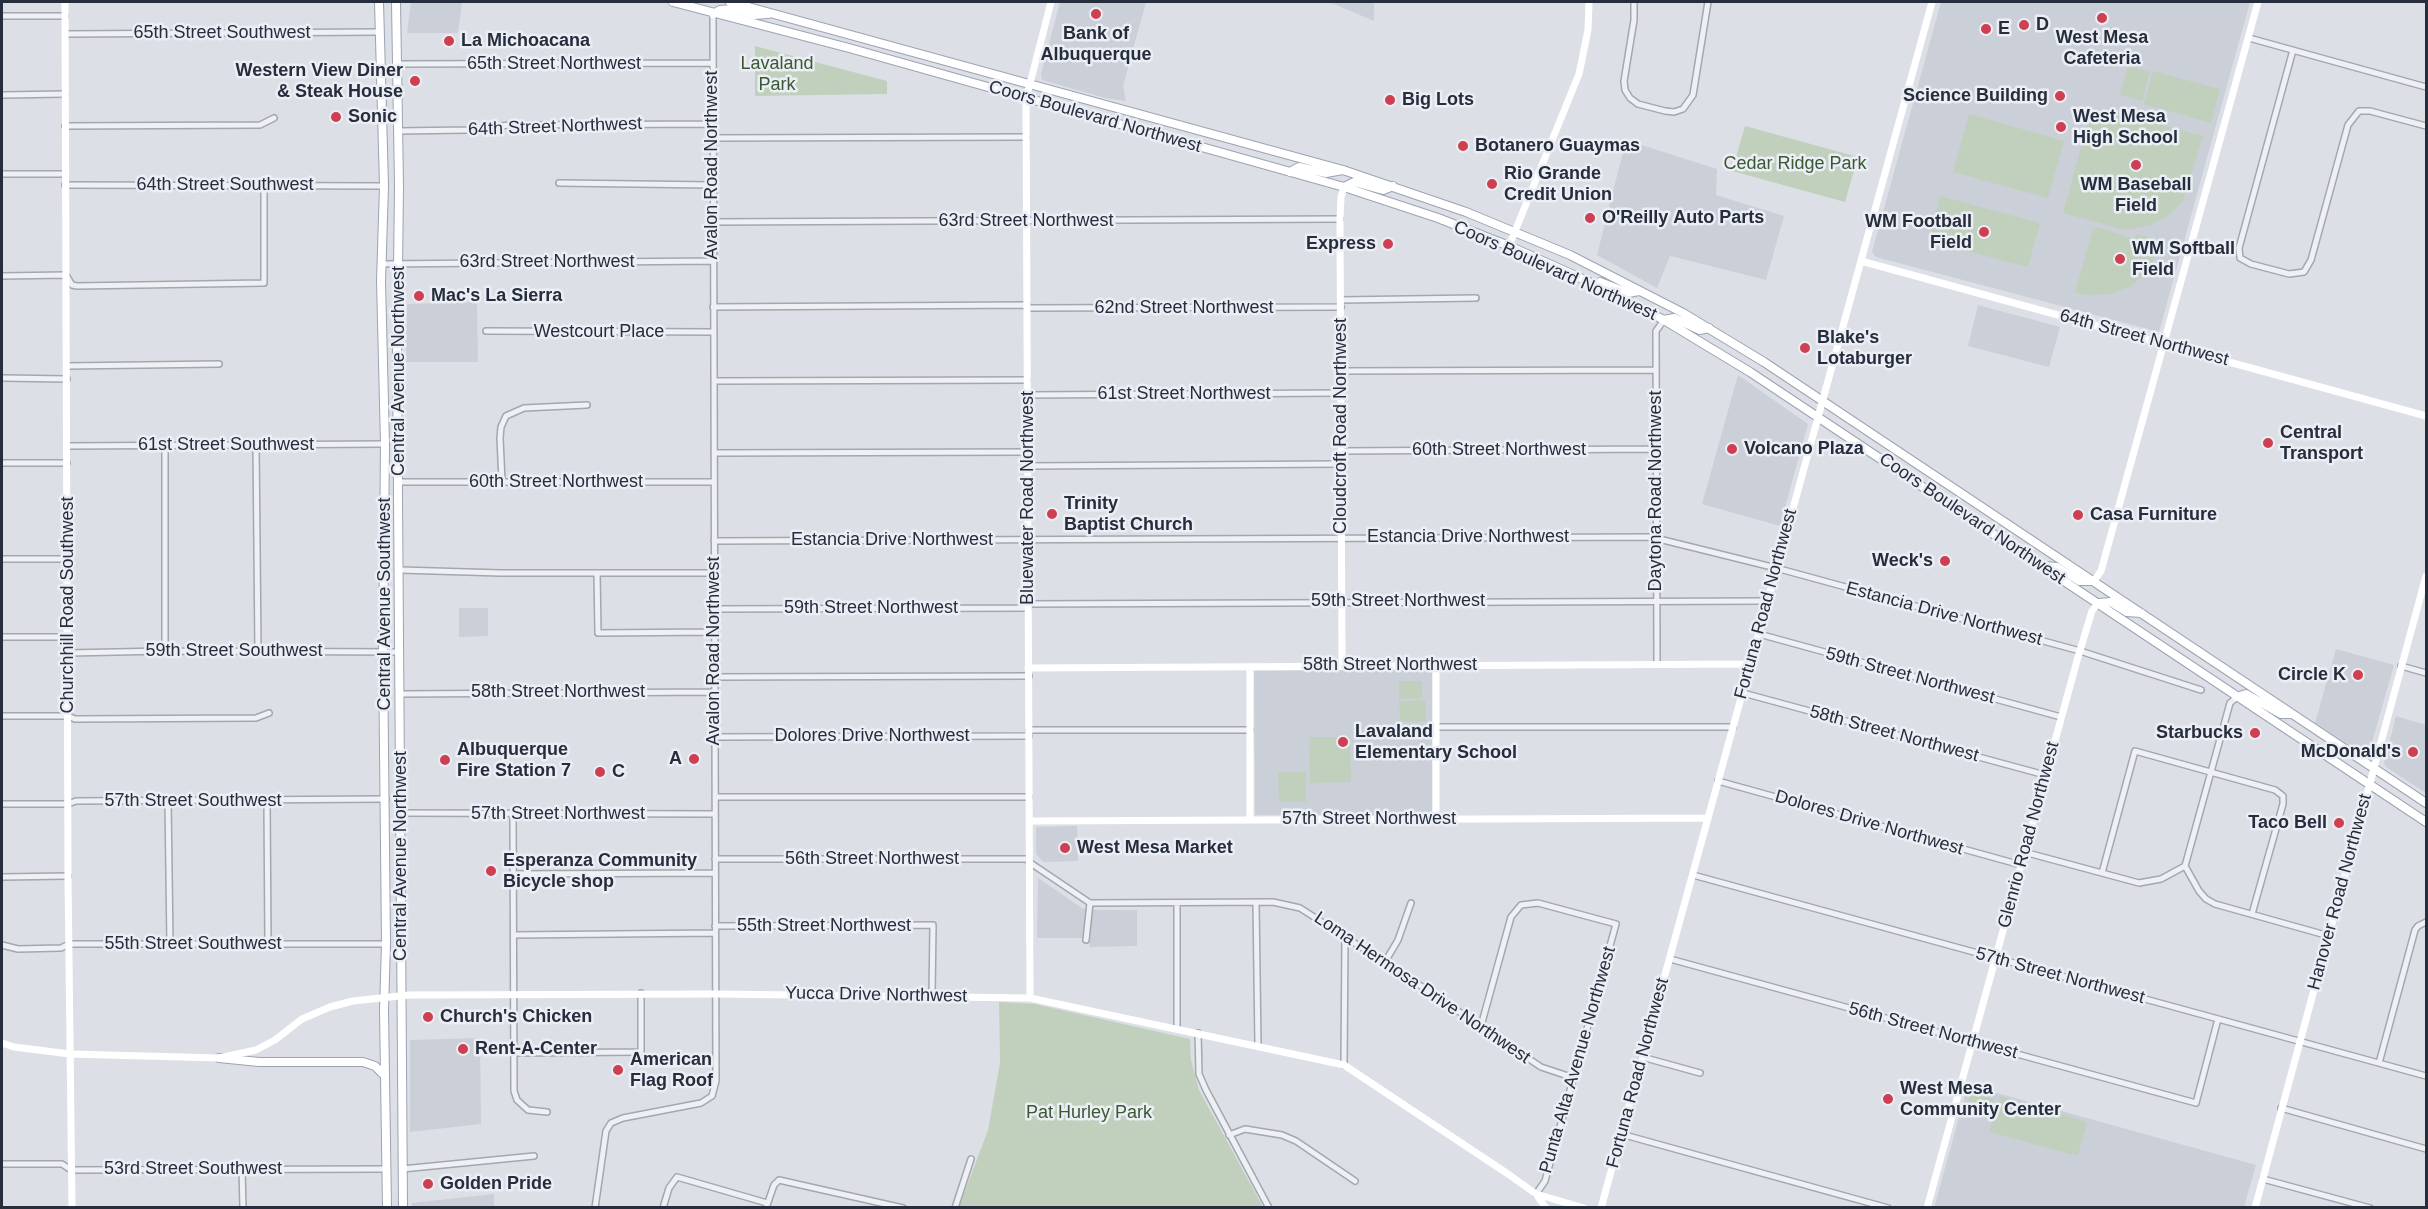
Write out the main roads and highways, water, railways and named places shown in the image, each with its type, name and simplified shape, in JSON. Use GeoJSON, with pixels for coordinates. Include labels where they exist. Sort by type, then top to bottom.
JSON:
{"type":"FeatureCollection","features":[{"type":"Feature","properties":{"kind":"main road","name":"Central Avenue Southwest"},"geometry":{"type":"LineString","coordinates":[[379,2],[384,186],[382,264],[385,444],[383,652],[386,799],[384,998],[387,1208]]}},
{"type":"Feature","properties":{"kind":"main road","name":"Central Avenue Northwest"},"geometry":{"type":"LineString","coordinates":[[396,2],[403,1208]]}},
{"type":"Feature","properties":{"kind":"main road","name":"Coors Boulevard Northwest"},"geometry":{"type":"LineString","coordinates":[[673,2],[849,48],[1344,187],[1438,218],[1509,246],[1587,281],[1664,320],[1750,372],[2427,822]]}},
{"type":"Feature","properties":{"kind":"main road","name":"Coors Boulevard Northwest"},"geometry":{"type":"LineString","coordinates":[[730,2],[1343,170],[1514,231],[1570,255],[1708,328],[1822,400],[2427,803]]}},
{"type":"Feature","properties":{"kind":"main road"},"geometry":{"type":"LineString","coordinates":[[713,14],[720,10],[731,9],[754,15],[772,13]]}},
{"type":"Feature","properties":{"kind":"main road"},"geometry":{"type":"LineString","coordinates":[[1290,172],[1299,167],[1326,173],[1343,170]]}},
{"type":"Feature","properties":{"kind":"main road"},"geometry":{"type":"LineString","coordinates":[[1344,187],[1354,182],[1383,190],[1393,186]]}},
{"type":"Feature","properties":{"kind":"main road"},"geometry":{"type":"LineString","coordinates":[[1587,281],[1600,282],[1628,293],[1639,291]]}},
{"type":"Feature","properties":{"kind":"main road"},"geometry":{"type":"LineString","coordinates":[[1664,320],[1674,318],[1700,330],[1708,328]]}},
{"type":"Feature","properties":{"kind":"main road"},"geometry":{"type":"LineString","coordinates":[[2043,566],[2056,567],[2079,581],[2094,581]]}},
{"type":"Feature","properties":{"kind":"main road"},"geometry":{"type":"LineString","coordinates":[[2098,603],[2111,602],[2127,612],[2142,614]]}},
{"type":"Feature","properties":{"kind":"main road"},"geometry":{"type":"LineString","coordinates":[[2237,697],[2246,694],[2281,714],[2292,714]]}},
{"type":"Feature","properties":{"kind":"main road"},"geometry":{"type":"LineString","coordinates":[[219,1058],[259,1062],[363,1062],[375,1066],[385,1076]]}},
{"type":"Feature","properties":{"kind":"place","name":"Bank of Albuquerque"},"geometry":{"type":"Point","coordinates":[1096,14]}},
{"type":"Feature","properties":{"kind":"place","name":"West Mesa Cafeteria"},"geometry":{"type":"Point","coordinates":[2102,18]}},
{"type":"Feature","properties":{"kind":"place","name":"D"},"geometry":{"type":"Point","coordinates":[2024,25]}},
{"type":"Feature","properties":{"kind":"place","name":"E"},"geometry":{"type":"Point","coordinates":[1986,29]}},
{"type":"Feature","properties":{"kind":"place","name":"La Michoacana"},"geometry":{"type":"Point","coordinates":[449,41]}},
{"type":"Feature","properties":{"kind":"place","name":"Western View Diner & Steak House"},"geometry":{"type":"Point","coordinates":[415,81]}},
{"type":"Feature","properties":{"kind":"place","name":"Science Building"},"geometry":{"type":"Point","coordinates":[2060,96]}},
{"type":"Feature","properties":{"kind":"place","name":"Big Lots"},"geometry":{"type":"Point","coordinates":[1390,100]}},
{"type":"Feature","properties":{"kind":"place","name":"Sonic"},"geometry":{"type":"Point","coordinates":[336,117]}},
{"type":"Feature","properties":{"kind":"place","name":"West Mesa High School"},"geometry":{"type":"Point","coordinates":[2061,127]}},
{"type":"Feature","properties":{"kind":"place","name":"Botanero Guaymas"},"geometry":{"type":"Point","coordinates":[1463,146]}},
{"type":"Feature","properties":{"kind":"place","name":"WM Baseball Field"},"geometry":{"type":"Point","coordinates":[2136,165]}},
{"type":"Feature","properties":{"kind":"place","name":"Rio Grande Credit Union"},"geometry":{"type":"Point","coordinates":[1492,184]}},
{"type":"Feature","properties":{"kind":"place","name":"O'Reilly Auto Parts"},"geometry":{"type":"Point","coordinates":[1590,218]}},
{"type":"Feature","properties":{"kind":"place","name":"WM Football Field"},"geometry":{"type":"Point","coordinates":[1984,232]}},
{"type":"Feature","properties":{"kind":"place","name":"Express"},"geometry":{"type":"Point","coordinates":[1388,244]}},
{"type":"Feature","properties":{"kind":"place","name":"WM Softball Field"},"geometry":{"type":"Point","coordinates":[2120,259]}},
{"type":"Feature","properties":{"kind":"place","name":"Mac's La Sierra"},"geometry":{"type":"Point","coordinates":[419,296]}},
{"type":"Feature","properties":{"kind":"place","name":"Blake's Lotaburger"},"geometry":{"type":"Point","coordinates":[1805,348]}},
{"type":"Feature","properties":{"kind":"place","name":"Central Transport"},"geometry":{"type":"Point","coordinates":[2268,443]}},
{"type":"Feature","properties":{"kind":"place","name":"Volcano Plaza"},"geometry":{"type":"Point","coordinates":[1732,449]}},
{"type":"Feature","properties":{"kind":"place","name":"Trinity Baptist Church"},"geometry":{"type":"Point","coordinates":[1052,514]}},
{"type":"Feature","properties":{"kind":"place","name":"Casa Furniture"},"geometry":{"type":"Point","coordinates":[2078,515]}},
{"type":"Feature","properties":{"kind":"place","name":"Weck's"},"geometry":{"type":"Point","coordinates":[1945,561]}},
{"type":"Feature","properties":{"kind":"place","name":"Circle K"},"geometry":{"type":"Point","coordinates":[2358,675]}},
{"type":"Feature","properties":{"kind":"place","name":"Starbucks"},"geometry":{"type":"Point","coordinates":[2255,733]}},
{"type":"Feature","properties":{"kind":"place","name":"Lavaland Elementary School"},"geometry":{"type":"Point","coordinates":[1343,742]}},
{"type":"Feature","properties":{"kind":"place","name":"McDonald's"},"geometry":{"type":"Point","coordinates":[2413,752]}},
{"type":"Feature","properties":{"kind":"place","name":"A"},"geometry":{"type":"Point","coordinates":[694,759]}},
{"type":"Feature","properties":{"kind":"place","name":"Albuquerque Fire Station 7"},"geometry":{"type":"Point","coordinates":[445,760]}},
{"type":"Feature","properties":{"kind":"place","name":"C"},"geometry":{"type":"Point","coordinates":[600,772]}},
{"type":"Feature","properties":{"kind":"place","name":"Taco Bell"},"geometry":{"type":"Point","coordinates":[2339,823]}},
{"type":"Feature","properties":{"kind":"place","name":"West Mesa Market"},"geometry":{"type":"Point","coordinates":[1065,848]}},
{"type":"Feature","properties":{"kind":"place","name":"Esperanza Community Bicycle shop"},"geometry":{"type":"Point","coordinates":[491,871]}},
{"type":"Feature","properties":{"kind":"place","name":"Church's Chicken"},"geometry":{"type":"Point","coordinates":[428,1017]}},
{"type":"Feature","properties":{"kind":"place","name":"Rent-A-Center"},"geometry":{"type":"Point","coordinates":[463,1049]}},
{"type":"Feature","properties":{"kind":"place","name":"American Flag Roof"},"geometry":{"type":"Point","coordinates":[618,1070]}},
{"type":"Feature","properties":{"kind":"place","name":"West Mesa Community Center"},"geometry":{"type":"Point","coordinates":[1888,1099]}},
{"type":"Feature","properties":{"kind":"place","name":"Golden Pride"},"geometry":{"type":"Point","coordinates":[428,1184]}},
{"type":"Feature","properties":{"kind":"park label","name":"Lavaland Park"},"geometry":{"type":"Point","coordinates":[777,74]}},
{"type":"Feature","properties":{"kind":"park label","name":"Cedar Ridge Park"},"geometry":{"type":"Point","coordinates":[1795,164]}},
{"type":"Feature","properties":{"kind":"park label","name":"Pat Hurley Park"},"geometry":{"type":"Point","coordinates":[1089,1113]}}]}
